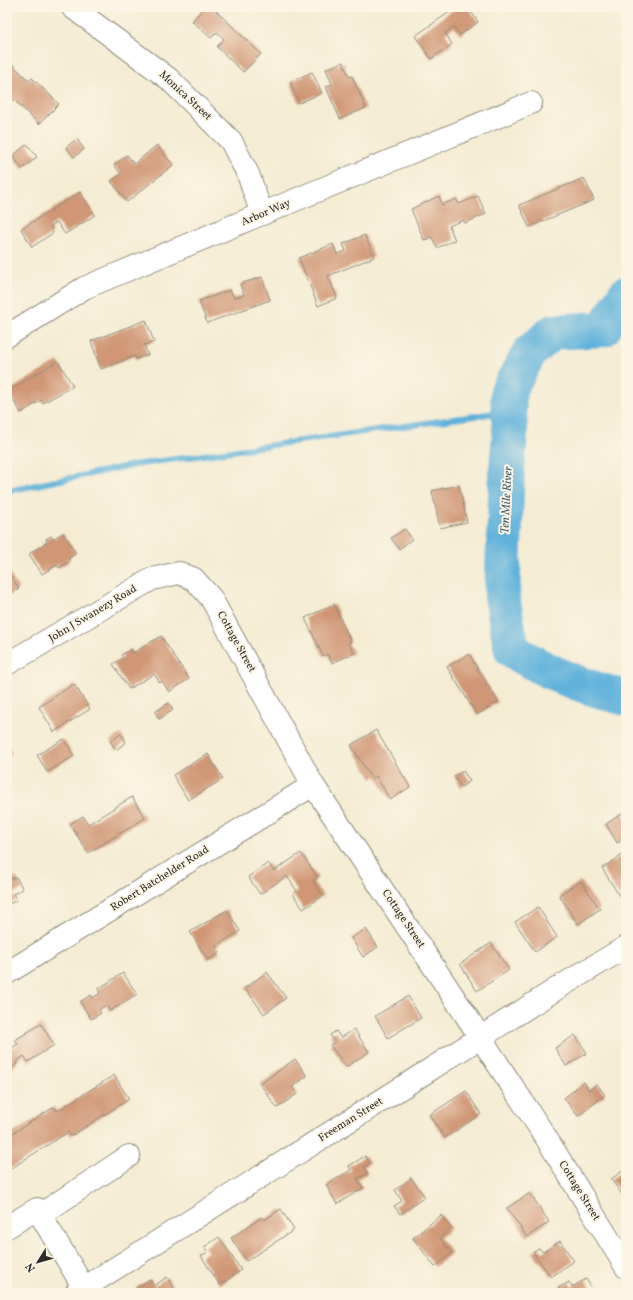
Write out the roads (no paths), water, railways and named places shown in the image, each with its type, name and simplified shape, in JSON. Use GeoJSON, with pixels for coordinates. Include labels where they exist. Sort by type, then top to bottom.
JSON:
{"type":"FeatureCollection","features":[{"type":"Feature","properties":{"kind":"street","name":"Monica Street"},"geometry":{"type":"LineString","coordinates":[[72,7],[169,79],[231,141],[248,174],[262,214]]}},
{"type":"Feature","properties":{"kind":"street","name":"Arbor Way"},"geometry":{"type":"LineString","coordinates":[[7,336],[84,288],[531,103]]}},
{"type":"Feature","properties":{"kind":"street","name":"John J Swanezy Road"},"geometry":{"type":"LineString","coordinates":[[7,664],[152,579],[179,573],[182,574]]}},
{"type":"Feature","properties":{"kind":"street","name":"Cottage Street"},"geometry":{"type":"LineString","coordinates":[[182,574],[194,579],[211,598],[313,785],[545,1136],[626,1267]]}},
{"type":"Feature","properties":{"kind":"street","name":"Robert Batchelder Road"},"geometry":{"type":"LineString","coordinates":[[7,973],[313,785]]}},
{"type":"Feature","properties":{"kind":"street","name":"Freeman Street"},"geometry":{"type":"LineString","coordinates":[[80,1290],[561,986],[626,947]]}},
{"type":"Feature","properties":{"kind":"street"},"geometry":{"type":"LineString","coordinates":[[40,1214],[129,1156]]}},
{"type":"Feature","properties":{"kind":"street"},"geometry":{"type":"LineString","coordinates":[[7,1227],[37,1209],[80,1290]]}},
{"type":"Feature","properties":{"kind":"waterway","name":"Ten Mile River"},"geometry":{"type":"LineString","coordinates":[[626,294],[603,329],[553,332],[530,352],[508,391],[510,432],[507,469],[502,597],[512,650],[526,659],[567,679],[626,698]]}},
{"type":"Feature","properties":{"kind":"waterway"},"geometry":{"type":"LineString","coordinates":[[7,491],[134,465],[509,411]]}}]}
